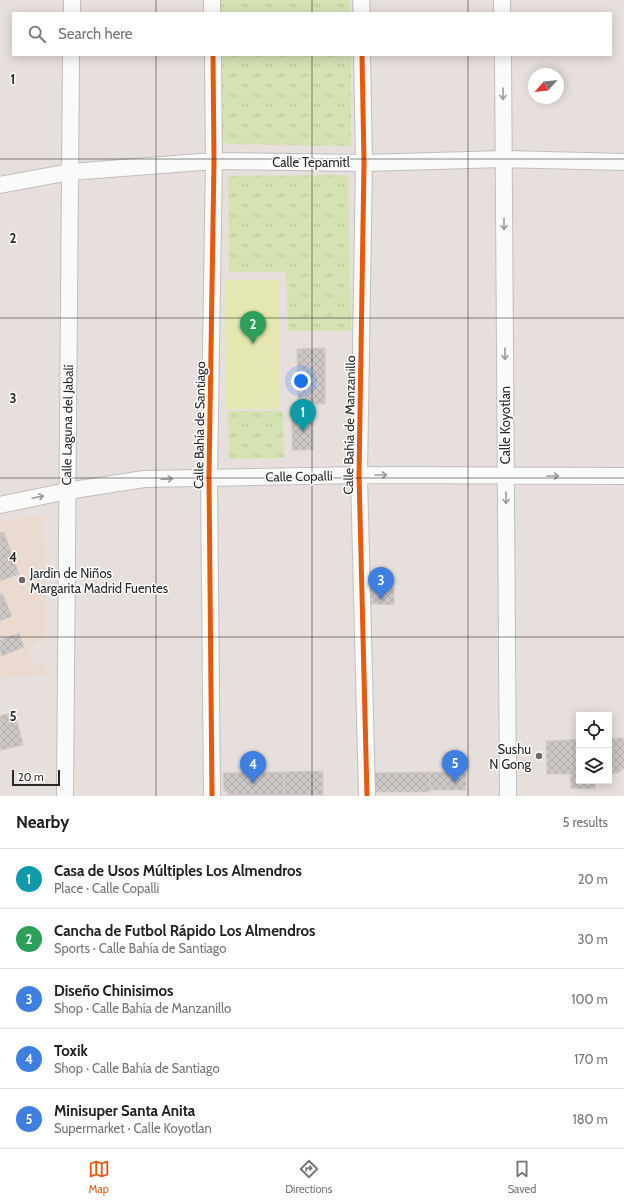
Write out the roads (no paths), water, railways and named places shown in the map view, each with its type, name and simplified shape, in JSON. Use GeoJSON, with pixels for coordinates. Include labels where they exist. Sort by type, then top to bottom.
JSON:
{"type":"FeatureCollection","features":[{"type":"Feature","properties":{"kind":"street"},"geometry":{"type":"LineString","coordinates":[[72,0],[72,12]]}},
{"type":"Feature","properties":{"kind":"street"},"geometry":{"type":"LineString","coordinates":[[212,0],[212,12]]}},
{"type":"Feature","properties":{"kind":"street"},"geometry":{"type":"LineString","coordinates":[[361,0],[362,12]]}},
{"type":"Feature","properties":{"kind":"street"},"geometry":{"type":"LineString","coordinates":[[502,0],[502,12]]}},
{"type":"Feature","properties":{"kind":"street","name":"Calle Laguna del Jabalí"},"geometry":{"type":"LineString","coordinates":[[65,796],[71,56]]}},
{"type":"Feature","properties":{"kind":"street","name":"Calle Bahía de Santiago"},"geometry":{"type":"LineString","coordinates":[[212,56],[214,161],[209,477],[212,796]]}},
{"type":"Feature","properties":{"kind":"street","name":"Calle Bahía de Manzanillo"},"geometry":{"type":"LineString","coordinates":[[362,56],[364,163],[359,475],[367,796]]}},
{"type":"Feature","properties":{"kind":"street","name":"Calle Koyotlan"},"geometry":{"type":"LineString","coordinates":[[503,56],[508,796]]}},
{"type":"Feature","properties":{"kind":"street","name":"Calle Tepamitl"},"geometry":{"type":"LineString","coordinates":[[0,185],[70,172],[214,161],[364,163],[503,160],[624,162]]}},
{"type":"Feature","properties":{"kind":"street","name":"Calle Copalli"},"geometry":{"type":"LineString","coordinates":[[0,505],[67,491],[144,479],[359,475],[624,476]]}},
{"type":"Feature","properties":{"kind":"place","name":"Cancha de Futbol Rápido Los Almendros"},"geometry":{"type":"Point","coordinates":[253,344]}},
{"type":"Feature","properties":{"kind":"place","name":"Casa de Usos Múltiples Los Almendros"},"geometry":{"type":"Point","coordinates":[303,432]}},
{"type":"Feature","properties":{"kind":"place","name":"Jardín de Niños Margarita Madrid Fuentes"},"geometry":{"type":"Point","coordinates":[22,580]}},
{"type":"Feature","properties":{"kind":"place","name":"Diseño Chinisimos"},"geometry":{"type":"Point","coordinates":[381,600]}},
{"type":"Feature","properties":{"kind":"place","name":"Sushu N Gong"},"geometry":{"type":"Point","coordinates":[539,756]}},
{"type":"Feature","properties":{"kind":"place","name":"Minisuper Santa Anita"},"geometry":{"type":"Point","coordinates":[455,783]}},
{"type":"Feature","properties":{"kind":"place","name":"Toxik"},"geometry":{"type":"Point","coordinates":[253,784]}}]}
